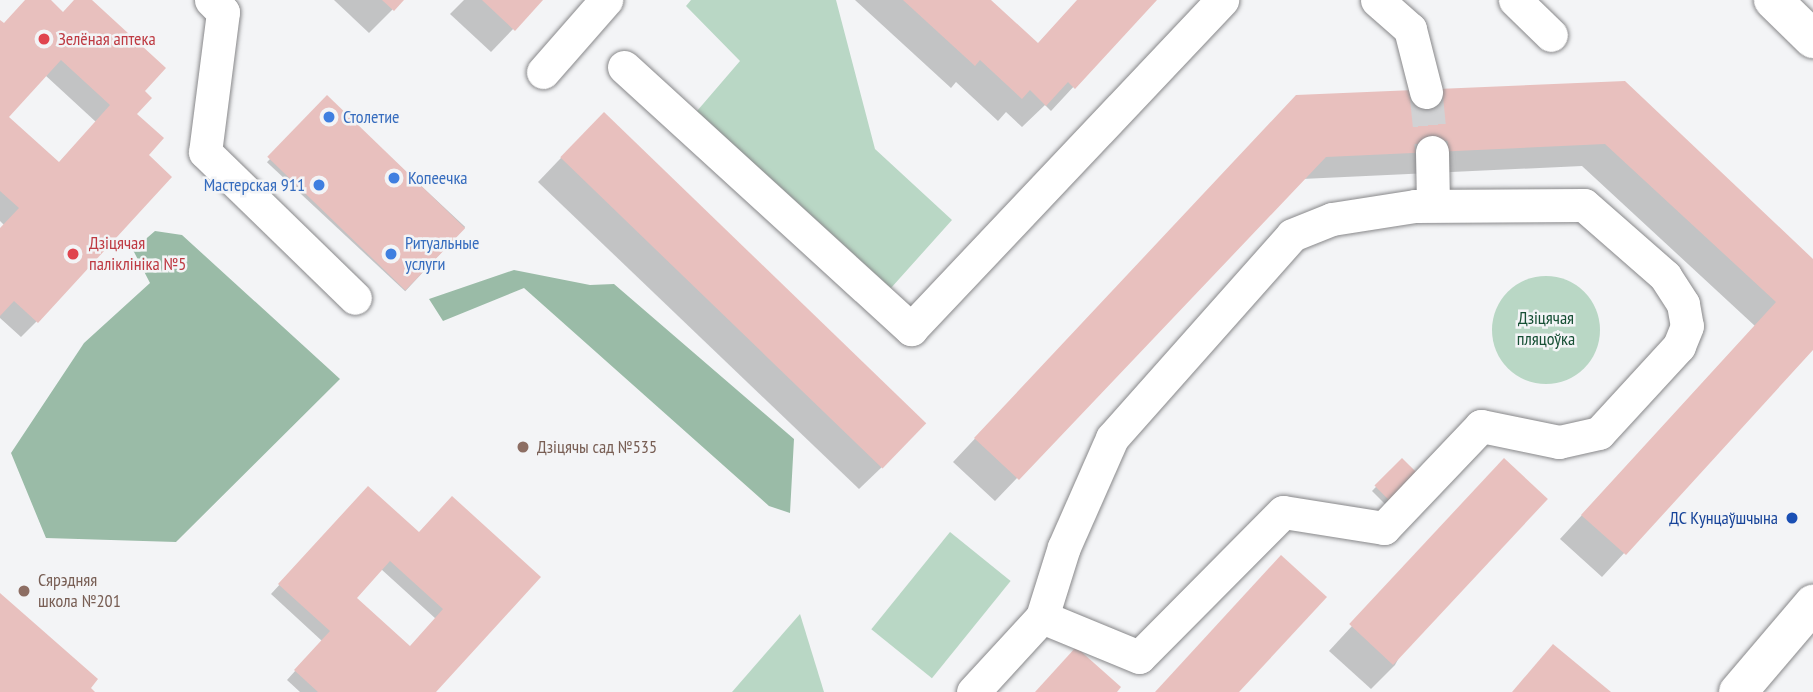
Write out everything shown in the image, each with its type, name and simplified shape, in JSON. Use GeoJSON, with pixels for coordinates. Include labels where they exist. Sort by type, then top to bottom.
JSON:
{"type":"FeatureCollection","features":[{"type":"Feature","properties":{"kind":"main road"},"geometry":{"type":"LineString","coordinates":[[1773,0],[1813,38]]}},
{"type":"Feature","properties":{"kind":"main road"},"geometry":{"type":"LineString","coordinates":[[1738,692],[1813,604]]}},
{"type":"Feature","properties":{"kind":"lane"},"geometry":{"type":"LineString","coordinates":[[211,0],[223,12],[205,152],[355,298]]}},
{"type":"Feature","properties":{"kind":"lane"},"geometry":{"type":"LineString","coordinates":[[543,72],[606,0]]}},
{"type":"Feature","properties":{"kind":"lane"},"geometry":{"type":"LineString","coordinates":[[624,67],[911,329],[1222,0]]}},
{"type":"Feature","properties":{"kind":"lane"},"geometry":{"type":"LineString","coordinates":[[1377,0],[1410,29],[1426,92]]}},
{"type":"Feature","properties":{"kind":"lane"},"geometry":{"type":"LineString","coordinates":[[1515,0],[1551,35]]}},
{"type":"Feature","properties":{"kind":"lane"},"geometry":{"type":"LineString","coordinates":[[1432,152],[1433,205]]}},
{"type":"Feature","properties":{"kind":"lane"},"geometry":{"type":"LineString","coordinates":[[973,692],[1042,617],[1065,547],[1112,438],[1292,235],[1332,219],[1433,205],[1584,205],[1665,276],[1683,304],[1687,326],[1679,346],[1599,433],[1559,442],[1481,426],[1384,528],[1283,512],[1139,657],[1042,617]]}},
{"type":"Feature","properties":{"kind":"green space"},"geometry":{"type":"Polygon","coordinates":[[[691,0],[836,0],[875,149],[952,220],[891,288],[697,111],[740,61],[686,6],[691,0]]]}},
{"type":"Feature","properties":{"kind":"green space"},"geometry":{"type":"Polygon","coordinates":[[[155,231],[182,235],[340,379],[176,542],[46,538],[11,453],[84,343],[150,283],[133,250],[155,231]]]}},
{"type":"Feature","properties":{"kind":"green space"},"geometry":{"type":"Polygon","coordinates":[[[514,270],[590,285],[614,284],[794,439],[790,513],[769,506],[524,288],[443,321],[429,299],[514,270]]]}},
{"type":"Feature","properties":{"kind":"green space","name":"Дзіцячая пляцоўка"},"geometry":{"type":"Polygon","coordinates":[[[1546,276],[1567,280],[1584,292],[1596,309],[1600,330],[1596,351],[1584,368],[1567,380],[1546,384],[1525,380],[1508,368],[1496,351],[1492,330],[1496,309],[1508,292],[1525,280],[1546,276]]]}},
{"type":"Feature","properties":{"kind":"green space"},"geometry":{"type":"Polygon","coordinates":[[[950,532],[1011,581],[932,678],[871,629],[950,532]]]}},
{"type":"Feature","properties":{"kind":"green space"},"geometry":{"type":"Polygon","coordinates":[[[800,614],[824,692],[732,692],[800,614]]]}},
{"type":"Feature","properties":{"kind":"building"},"geometry":{"type":"Polygon","coordinates":[[[25,0],[51,0],[63,12],[74,0],[92,0],[166,68],[145,91],[152,98],[137,114],[164,138],[149,155],[172,177],[38,323],[14,301],[0,316],[0,228],[19,208],[0,191],[0,20],[4,23],[25,0]],[[61,60],[9,117],[59,162],[110,105],[61,60]]]}},
{"type":"Feature","properties":{"kind":"building"},"geometry":{"type":"Polygon","coordinates":[[[382,0],[404,0],[394,11],[382,0]]]}},
{"type":"Feature","properties":{"kind":"building"},"geometry":{"type":"Polygon","coordinates":[[[482,0],[543,0],[515,31],[482,0]]]}},
{"type":"Feature","properties":{"kind":"building"},"geometry":{"type":"Polygon","coordinates":[[[903,0],[991,0],[1038,43],[1077,0],[1157,0],[1075,89],[1068,82],[1046,106],[1030,90],[1022,99],[980,60],[975,66],[903,0]]]}},
{"type":"Feature","properties":{"kind":"building"},"geometry":{"type":"Polygon","coordinates":[[[1625,81],[1813,259],[1813,350],[1626,555],[1581,515],[1776,302],[1605,144],[1326,157],[1019,480],[974,438],[1296,95],[1625,81]]]}},
{"type":"Feature","properties":{"kind":"building"},"geometry":{"type":"Polygon","coordinates":[[[327,95],[465,228],[405,290],[267,157],[327,95]]]}},
{"type":"Feature","properties":{"kind":"building"},"geometry":{"type":"Polygon","coordinates":[[[604,112],[926,423],[883,469],[560,157],[604,112]]]}},
{"type":"Feature","properties":{"kind":"building"},"geometry":{"type":"Polygon","coordinates":[[[1402,458],[1421,477],[1394,505],[1374,486],[1402,458]]]}},
{"type":"Feature","properties":{"kind":"building"},"geometry":{"type":"Polygon","coordinates":[[[1504,458],[1548,499],[1393,665],[1349,624],[1504,458]]]}},
{"type":"Feature","properties":{"kind":"building"},"geometry":{"type":"Polygon","coordinates":[[[368,486],[419,532],[452,496],[541,577],[436,692],[318,692],[294,670],[330,631],[278,584],[368,486]],[[390,561],[357,598],[410,646],[443,609],[390,561]]]}},
{"type":"Feature","properties":{"kind":"building"},"geometry":{"type":"Polygon","coordinates":[[[1281,555],[1327,597],[1239,692],[1155,692],[1281,555]]]}},
{"type":"Feature","properties":{"kind":"building"},"geometry":{"type":"Polygon","coordinates":[[[0,593],[98,679],[91,688],[95,692],[0,692],[0,593]]]}},
{"type":"Feature","properties":{"kind":"building"},"geometry":{"type":"Polygon","coordinates":[[[1553,644],[1611,692],[1512,692],[1553,644]]]}},
{"type":"Feature","properties":{"kind":"building"},"geometry":{"type":"Polygon","coordinates":[[[1076,647],[1121,687],[1117,692],[1035,692],[1076,647]]]}},
{"type":"Feature","properties":{"kind":"tunnel"},"geometry":{"type":"LineString","coordinates":[[1426,92],[1432,152]]}},
{"type":"Feature","properties":{"kind":"place","name":"Зелёная аптека"},"geometry":{"type":"Point","coordinates":[44,39]}},
{"type":"Feature","properties":{"kind":"place","name":"Столетие"},"geometry":{"type":"Point","coordinates":[329,117]}},
{"type":"Feature","properties":{"kind":"place","name":"Копеечка"},"geometry":{"type":"Point","coordinates":[394,178]}},
{"type":"Feature","properties":{"kind":"place","name":"Мастерская 911"},"geometry":{"type":"Point","coordinates":[319,185]}},
{"type":"Feature","properties":{"kind":"place","name":"Дзіцячая паліклініка №5"},"geometry":{"type":"Point","coordinates":[73,254]}},
{"type":"Feature","properties":{"kind":"place","name":"Ритуальные услуги"},"geometry":{"type":"Point","coordinates":[391,254]}},
{"type":"Feature","properties":{"kind":"place","name":"Дзіцячы сад №535"},"geometry":{"type":"Point","coordinates":[523,447]}},
{"type":"Feature","properties":{"kind":"place","name":"ДС Кунцаўшчына"},"geometry":{"type":"Point","coordinates":[1792,518]}},
{"type":"Feature","properties":{"kind":"place","name":"Сярэдняя школа №201"},"geometry":{"type":"Point","coordinates":[24,591]}}]}
